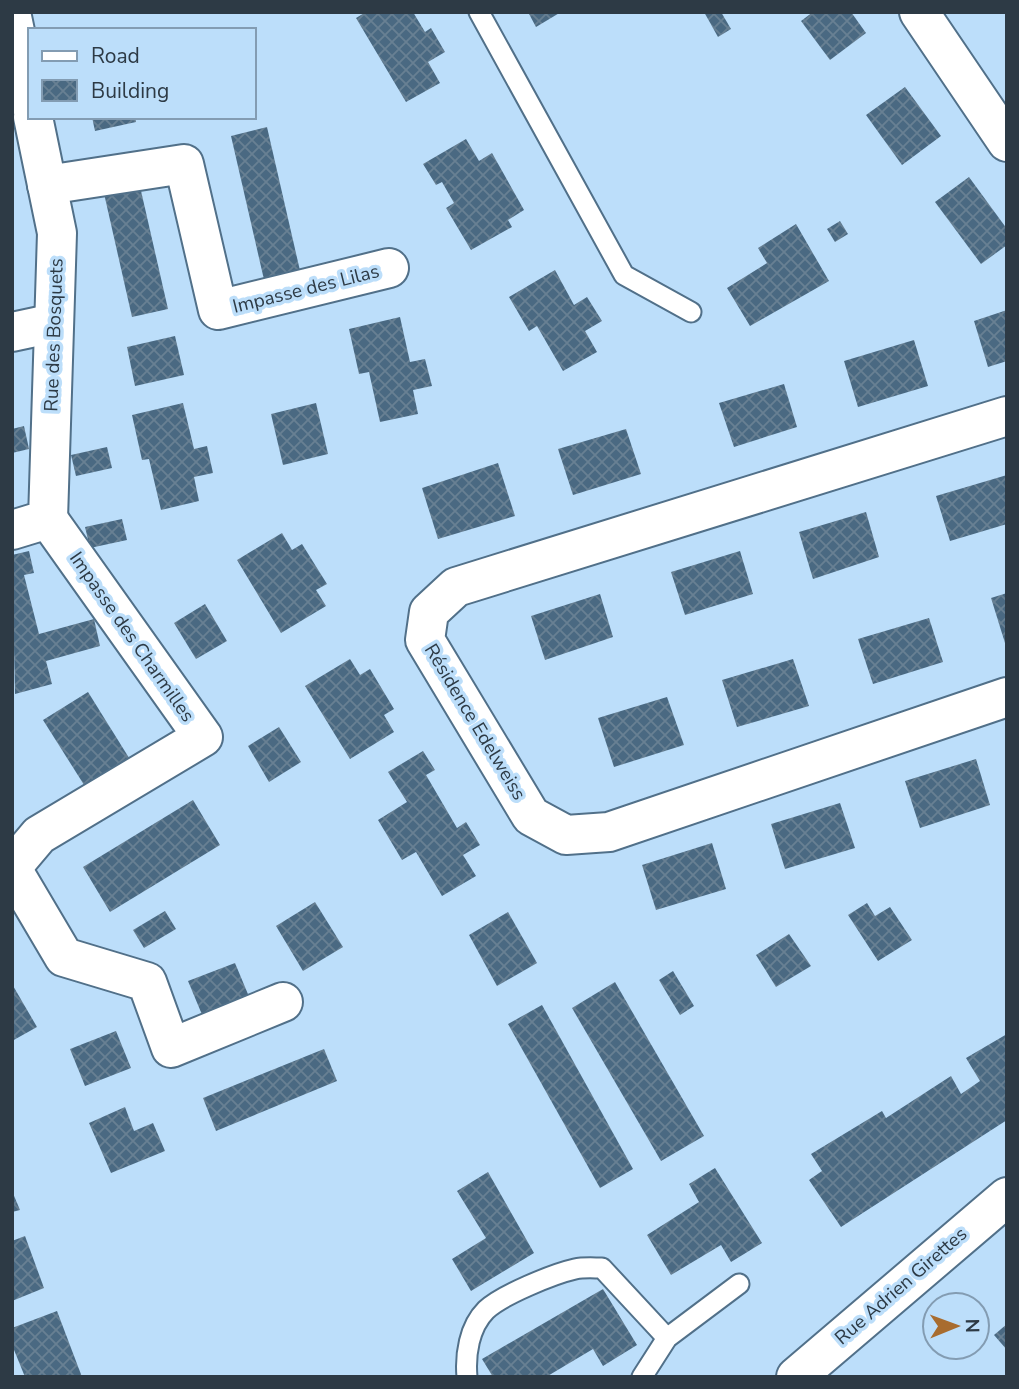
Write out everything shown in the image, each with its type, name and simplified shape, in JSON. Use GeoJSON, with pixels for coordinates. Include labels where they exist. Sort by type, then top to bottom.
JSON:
{"type":"FeatureCollection","features":[{"type":"Feature","properties":{"kind":"street"},"geometry":{"type":"LineString","coordinates":[[919,12],[1007,142]]}},
{"type":"Feature","properties":{"kind":"street"},"geometry":{"type":"LineString","coordinates":[[12,17],[28,93]]}},
{"type":"Feature","properties":{"kind":"street","name":"Rue des Bosquets"},"geometry":{"type":"LineString","coordinates":[[30,525],[54,323],[57,233],[33,119]]}},
{"type":"Feature","properties":{"kind":"street","name":"Impasse des Lilas"},"geometry":{"type":"LineString","coordinates":[[47,186],[184,164],[218,310],[389,268]]}},
{"type":"Feature","properties":{"kind":"street"},"geometry":{"type":"LineString","coordinates":[[12,332],[54,323]]}},
{"type":"Feature","properties":{"kind":"street","name":"Résidence Edelweiss"},"geometry":{"type":"LineString","coordinates":[[1007,416],[456,587],[429,612],[425,640],[531,817],[566,835],[609,832],[1007,697]]}},
{"type":"Feature","properties":{"kind":"street","name":"Impasse des Charmilles"},"geometry":{"type":"LineString","coordinates":[[30,525],[203,737],[39,835],[12,868],[64,957],[147,982],[171,1048],[283,1002]]}},
{"type":"Feature","properties":{"kind":"street","name":"Rue Adrien Girettes"},"geometry":{"type":"LineString","coordinates":[[796,1377],[1007,1196]]}},
{"type":"Feature","properties":{"kind":"lane"},"geometry":{"type":"LineString","coordinates":[[479,12],[624,275],[691,312]]}},
{"type":"Feature","properties":{"kind":"lane"},"geometry":{"type":"LineString","coordinates":[[467,1377],[466,1359],[471,1337],[486,1310],[531,1284],[578,1268],[602,1268],[667,1338]]}},
{"type":"Feature","properties":{"kind":"lane"},"geometry":{"type":"LineString","coordinates":[[642,1377],[667,1338],[739,1284]]}},
{"type":"Feature","properties":{"kind":"building"},"geometry":{"type":"Polygon","coordinates":[[[366,12],[413,12],[425,32],[431,28],[445,52],[428,62],[440,83],[406,102],[356,18],[366,12]]]}},
{"type":"Feature","properties":{"kind":"building"},"geometry":{"type":"Polygon","coordinates":[[[528,12],[561,12],[536,27],[528,12]]]}},
{"type":"Feature","properties":{"kind":"building"},"geometry":{"type":"Polygon","coordinates":[[[704,12],[721,12],[731,29],[718,37],[704,12]]]}},
{"type":"Feature","properties":{"kind":"building"},"geometry":{"type":"Polygon","coordinates":[[[813,12],[851,12],[866,33],[830,60],[801,21],[813,12]]]}},
{"type":"Feature","properties":{"kind":"building"},"geometry":{"type":"Polygon","coordinates":[[[905,87],[941,136],[902,165],[866,115],[905,87]]]}},
{"type":"Feature","properties":{"kind":"building"},"geometry":{"type":"Polygon","coordinates":[[[92,119],[135,119],[136,122],[95,131],[92,119]]]}},
{"type":"Feature","properties":{"kind":"building"},"geometry":{"type":"Polygon","coordinates":[[[267,127],[301,275],[265,284],[231,136],[267,127]]]}},
{"type":"Feature","properties":{"kind":"building"},"geometry":{"type":"Polygon","coordinates":[[[466,139],[479,161],[492,153],[524,210],[508,220],[512,227],[471,250],[446,208],[454,203],[442,182],[436,185],[423,164],[466,139]]]}},
{"type":"Feature","properties":{"kind":"building"},"geometry":{"type":"Polygon","coordinates":[[[969,177],[1007,229],[1007,245],[981,264],[935,202],[969,177]]]}},
{"type":"Feature","properties":{"kind":"building"},"geometry":{"type":"Polygon","coordinates":[[[139,182],[168,309],[132,317],[103,189],[139,182]]]}},
{"type":"Feature","properties":{"kind":"building"},"geometry":{"type":"Polygon","coordinates":[[[840,221],[848,234],[835,242],[827,229],[840,221]]]}},
{"type":"Feature","properties":{"kind":"building"},"geometry":{"type":"Polygon","coordinates":[[[796,224],[829,281],[750,326],[727,288],[767,263],[758,248],[796,224]]]}},
{"type":"Feature","properties":{"kind":"building"},"geometry":{"type":"Polygon","coordinates":[[[555,270],[574,305],[587,297],[602,321],[585,331],[597,352],[563,371],[537,326],[529,331],[509,297],[555,270]]]}},
{"type":"Feature","properties":{"kind":"building"},"geometry":{"type":"Polygon","coordinates":[[[1007,310],[1007,361],[988,367],[974,321],[1007,310]]]}},
{"type":"Feature","properties":{"kind":"building"},"geometry":{"type":"Polygon","coordinates":[[[400,317],[410,362],[425,359],[432,386],[413,390],[418,414],[380,422],[369,372],[359,374],[349,329],[400,317]]]}},
{"type":"Feature","properties":{"kind":"building"},"geometry":{"type":"Polygon","coordinates":[[[175,336],[184,375],[135,386],[127,347],[175,336]]]}},
{"type":"Feature","properties":{"kind":"building"},"geometry":{"type":"Polygon","coordinates":[[[914,340],[928,386],[858,407],[844,361],[914,340]]]}},
{"type":"Feature","properties":{"kind":"building"},"geometry":{"type":"Polygon","coordinates":[[[784,384],[797,427],[734,447],[719,403],[784,384]]]}},
{"type":"Feature","properties":{"kind":"building"},"geometry":{"type":"Polygon","coordinates":[[[183,403],[194,449],[207,446],[213,473],[194,477],[199,501],[161,510],[149,459],[142,460],[132,415],[183,403]]]}},
{"type":"Feature","properties":{"kind":"building"},"geometry":{"type":"Polygon","coordinates":[[[316,403],[328,454],[283,465],[271,414],[316,403]]]}},
{"type":"Feature","properties":{"kind":"building"},"geometry":{"type":"Polygon","coordinates":[[[24,426],[29,449],[12,453],[12,429],[24,426]]]}},
{"type":"Feature","properties":{"kind":"building"},"geometry":{"type":"Polygon","coordinates":[[[626,429],[641,474],[573,495],[558,449],[626,429]]]}},
{"type":"Feature","properties":{"kind":"building"},"geometry":{"type":"Polygon","coordinates":[[[107,447],[112,468],[76,476],[71,455],[107,447]]]}},
{"type":"Feature","properties":{"kind":"building"},"geometry":{"type":"Polygon","coordinates":[[[498,463],[515,516],[438,539],[422,488],[498,463]]]}},
{"type":"Feature","properties":{"kind":"building"},"geometry":{"type":"Polygon","coordinates":[[[1007,475],[1007,524],[950,541],[936,496],[1007,475]]]}},
{"type":"Feature","properties":{"kind":"building"},"geometry":{"type":"Polygon","coordinates":[[[866,512],[879,557],[813,579],[799,532],[866,512]]]}},
{"type":"Feature","properties":{"kind":"building"},"geometry":{"type":"Polygon","coordinates":[[[122,519],[127,540],[90,548],[85,527],[122,519]]]}},
{"type":"Feature","properties":{"kind":"building"},"geometry":{"type":"Polygon","coordinates":[[[282,533],[292,550],[302,544],[327,584],[316,590],[326,606],[281,633],[237,560],[282,533]]]}},
{"type":"Feature","properties":{"kind":"building"},"geometry":{"type":"Polygon","coordinates":[[[29,551],[34,573],[24,575],[39,634],[94,619],[100,646],[46,661],[52,684],[15,694],[12,555],[29,551]]]}},
{"type":"Feature","properties":{"kind":"building"},"geometry":{"type":"Polygon","coordinates":[[[740,551],[753,594],[685,615],[671,572],[740,551]]]}},
{"type":"Feature","properties":{"kind":"building"},"geometry":{"type":"Polygon","coordinates":[[[1007,593],[1007,642],[1005,643],[991,598],[1007,593]]]}},
{"type":"Feature","properties":{"kind":"building"},"geometry":{"type":"Polygon","coordinates":[[[600,594],[613,637],[545,660],[531,616],[600,594]]]}},
{"type":"Feature","properties":{"kind":"building"},"geometry":{"type":"Polygon","coordinates":[[[205,604],[227,641],[196,659],[174,623],[205,604]]]}},
{"type":"Feature","properties":{"kind":"building"},"geometry":{"type":"Polygon","coordinates":[[[929,618],[943,662],[873,684],[858,639],[929,618]]]}},
{"type":"Feature","properties":{"kind":"building"},"geometry":{"type":"Polygon","coordinates":[[[350,659],[360,675],[370,669],[394,709],[384,715],[394,732],[350,759],[305,686],[350,659]]]}},
{"type":"Feature","properties":{"kind":"building"},"geometry":{"type":"Polygon","coordinates":[[[793,659],[809,706],[737,727],[722,680],[793,659]]]}},
{"type":"Feature","properties":{"kind":"building"},"geometry":{"type":"Polygon","coordinates":[[[88,692],[131,761],[86,788],[43,720],[88,692]]]}},
{"type":"Feature","properties":{"kind":"building"},"geometry":{"type":"Polygon","coordinates":[[[667,697],[684,745],[614,767],[598,718],[667,697]]]}},
{"type":"Feature","properties":{"kind":"building"},"geometry":{"type":"Polygon","coordinates":[[[279,727],[301,762],[269,782],[248,746],[279,727]]]}},
{"type":"Feature","properties":{"kind":"building"},"geometry":{"type":"Polygon","coordinates":[[[423,751],[435,770],[426,775],[457,828],[466,822],[480,845],[463,855],[476,876],[442,896],[416,852],[402,860],[378,820],[407,802],[388,772],[423,751]]]}},
{"type":"Feature","properties":{"kind":"building"},"geometry":{"type":"Polygon","coordinates":[[[976,759],[990,805],[920,828],[905,781],[976,759]]]}},
{"type":"Feature","properties":{"kind":"building"},"geometry":{"type":"Polygon","coordinates":[[[193,800],[220,845],[110,912],[83,867],[193,800]]]}},
{"type":"Feature","properties":{"kind":"building"},"geometry":{"type":"Polygon","coordinates":[[[840,803],[855,848],[785,869],[771,824],[840,803]]]}},
{"type":"Feature","properties":{"kind":"building"},"geometry":{"type":"Polygon","coordinates":[[[712,843],[726,889],[656,910],[642,865],[712,843]]]}},
{"type":"Feature","properties":{"kind":"building"},"geometry":{"type":"Polygon","coordinates":[[[315,902],[343,947],[303,971],[276,926],[315,902]]]}},
{"type":"Feature","properties":{"kind":"building"},"geometry":{"type":"Polygon","coordinates":[[[867,903],[875,916],[890,907],[912,940],[878,961],[848,915],[867,903]]]}},
{"type":"Feature","properties":{"kind":"building"},"geometry":{"type":"Polygon","coordinates":[[[165,911],[176,929],[144,948],[133,930],[165,911]]]}},
{"type":"Feature","properties":{"kind":"building"},"geometry":{"type":"Polygon","coordinates":[[[508,912],[537,963],[497,986],[469,935],[508,912]]]}},
{"type":"Feature","properties":{"kind":"building"},"geometry":{"type":"Polygon","coordinates":[[[789,934],[811,966],[776,987],[756,955],[789,934]]]}},
{"type":"Feature","properties":{"kind":"building"},"geometry":{"type":"Polygon","coordinates":[[[235,963],[250,999],[203,1017],[188,981],[235,963]]]}},
{"type":"Feature","properties":{"kind":"building"},"geometry":{"type":"Polygon","coordinates":[[[673,971],[694,1006],[680,1015],[659,980],[673,971]]]}},
{"type":"Feature","properties":{"kind":"building"},"geometry":{"type":"Polygon","coordinates":[[[615,982],[704,1136],[661,1161],[572,1008],[615,982]]]}},
{"type":"Feature","properties":{"kind":"building"},"geometry":{"type":"Polygon","coordinates":[[[12,984],[37,1027],[12,1041],[12,984]]]}},
{"type":"Feature","properties":{"kind":"building"},"geometry":{"type":"Polygon","coordinates":[[[542,1005],[633,1169],[600,1188],[508,1024],[542,1005]]]}},
{"type":"Feature","properties":{"kind":"building"},"geometry":{"type":"Polygon","coordinates":[[[116,1031],[131,1068],[85,1086],[70,1049],[116,1031]]]}},
{"type":"Feature","properties":{"kind":"building"},"geometry":{"type":"Polygon","coordinates":[[[1007,1034],[1007,1120],[841,1227],[809,1180],[822,1171],[811,1154],[882,1111],[886,1118],[951,1076],[961,1094],[980,1081],[966,1058],[1007,1034]]]}},
{"type":"Feature","properties":{"kind":"building"},"geometry":{"type":"Polygon","coordinates":[[[324,1049],[337,1081],[216,1131],[203,1098],[324,1049]]]}},
{"type":"Feature","properties":{"kind":"building"},"geometry":{"type":"Polygon","coordinates":[[[125,1107],[134,1131],[153,1123],[165,1151],[111,1173],[89,1123],[125,1107]]]}},
{"type":"Feature","properties":{"kind":"building"},"geometry":{"type":"Polygon","coordinates":[[[715,1168],[762,1243],[731,1262],[721,1245],[671,1275],[647,1235],[699,1202],[689,1184],[715,1168]]]}},
{"type":"Feature","properties":{"kind":"building"},"geometry":{"type":"Polygon","coordinates":[[[488,1172],[534,1253],[471,1291],[452,1259],[486,1238],[457,1191],[488,1172]]]}},
{"type":"Feature","properties":{"kind":"building"},"geometry":{"type":"Polygon","coordinates":[[[12,1191],[20,1210],[12,1212],[12,1191]]]}},
{"type":"Feature","properties":{"kind":"building"},"geometry":{"type":"Polygon","coordinates":[[[25,1236],[44,1288],[12,1301],[12,1241],[25,1236]]]}},
{"type":"Feature","properties":{"kind":"building"},"geometry":{"type":"Polygon","coordinates":[[[603,1289],[637,1345],[603,1366],[593,1349],[546,1377],[493,1377],[482,1359],[603,1289]]]}},
{"type":"Feature","properties":{"kind":"building"},"geometry":{"type":"Polygon","coordinates":[[[57,1311],[82,1377],[25,1377],[12,1345],[12,1328],[57,1311]]]}},
{"type":"Feature","properties":{"kind":"building"},"geometry":{"type":"Polygon","coordinates":[[[1007,1324],[1007,1350],[994,1335],[1007,1324]]]}}]}
